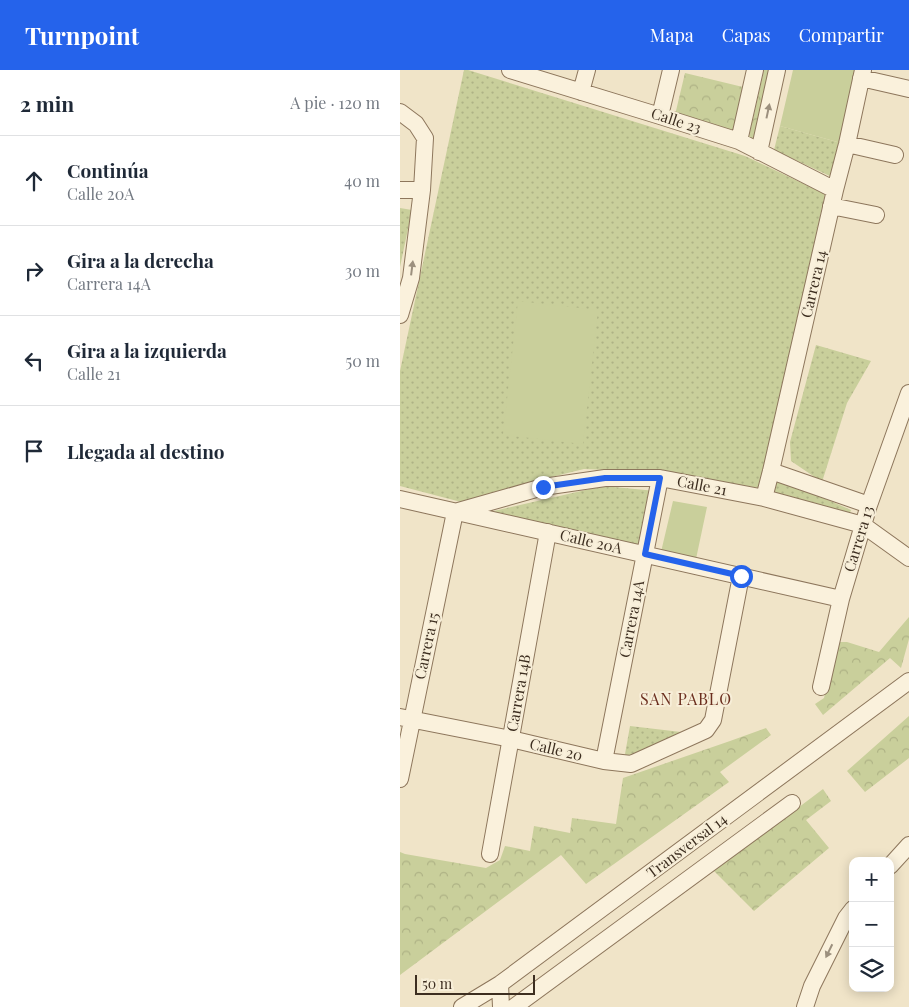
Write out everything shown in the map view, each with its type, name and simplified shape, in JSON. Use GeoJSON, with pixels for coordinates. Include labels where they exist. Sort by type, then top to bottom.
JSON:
{"type":"FeatureCollection","features":[{"type":"Feature","properties":{"kind":"street","name":"Calle 23"},"geometry":{"type":"LineString","coordinates":[[510,70],[739,141],[833,198],[876,215]]}},
{"type":"Feature","properties":{"kind":"street"},"geometry":{"type":"LineString","coordinates":[[581,92],[586,70]]}},
{"type":"Feature","properties":{"kind":"street"},"geometry":{"type":"LineString","coordinates":[[660,116],[671,70]]}},
{"type":"Feature","properties":{"kind":"street"},"geometry":{"type":"LineString","coordinates":[[739,141],[754,70]]}},
{"type":"Feature","properties":{"kind":"street"},"geometry":{"type":"LineString","coordinates":[[760,152],[777,70]]}},
{"type":"Feature","properties":{"kind":"street"},"geometry":{"type":"LineString","coordinates":[[862,74],[909,89]]}},
{"type":"Feature","properties":{"kind":"street","name":"Carrera 14"},"geometry":{"type":"LineString","coordinates":[[764,498],[862,74]]}},
{"type":"Feature","properties":{"kind":"street"},"geometry":{"type":"LineString","coordinates":[[400,112],[416,124],[425,138],[422,190],[411,278],[400,315]]}},
{"type":"Feature","properties":{"kind":"street"},"geometry":{"type":"LineString","coordinates":[[847,144],[895,155]]}},
{"type":"Feature","properties":{"kind":"street"},"geometry":{"type":"LineString","coordinates":[[400,190],[422,190]]}},
{"type":"Feature","properties":{"kind":"street","name":"Carrera 13"},"geometry":{"type":"LineString","coordinates":[[821,688],[841,599],[863,525],[909,393]]}},
{"type":"Feature","properties":{"kind":"street"},"geometry":{"type":"LineString","coordinates":[[771,471],[870,505]]}},
{"type":"Feature","properties":{"kind":"street","name":"Calle 21"},"geometry":{"type":"LineString","coordinates":[[455,512],[543,487],[605,478],[660,478],[764,498],[863,525],[909,558]]}},
{"type":"Feature","properties":{"kind":"street","name":"Carrera 14A"},"geometry":{"type":"LineString","coordinates":[[604,761],[660,478]]}},
{"type":"Feature","properties":{"kind":"street","name":"Calle 20A"},"geometry":{"type":"LineString","coordinates":[[400,499],[841,599]]}},
{"type":"Feature","properties":{"kind":"street","name":"Carrera 15"},"geometry":{"type":"LineString","coordinates":[[400,779],[406,719],[455,512]]}},
{"type":"Feature","properties":{"kind":"street","name":"Carrera 14B"},"geometry":{"type":"LineString","coordinates":[[490,854],[548,532]]}},
{"type":"Feature","properties":{"kind":"street","name":"Calle 20"},"geometry":{"type":"LineString","coordinates":[[406,719],[511,739],[604,761],[632,764],[706,730],[713,720],[741,576]]}},
{"type":"Feature","properties":{"kind":"street","name":"Transversal 14"},"geometry":{"type":"LineString","coordinates":[[462,1007],[500,984],[909,681]]}},
{"type":"Feature","properties":{"kind":"street"},"geometry":{"type":"LineString","coordinates":[[514,1007],[792,803]]}},
{"type":"Feature","properties":{"kind":"street"},"geometry":{"type":"LineString","coordinates":[[894,862],[909,845]]}},
{"type":"Feature","properties":{"kind":"street"},"geometry":{"type":"LineString","coordinates":[[805,1007],[812,986],[849,914]]}},
{"type":"Feature","properties":{"kind":"street"},"geometry":{"type":"LineString","coordinates":[[500,984],[501,1007]]}},
{"type":"Feature","properties":{"kind":"green space"},"geometry":{"type":"Polygon","coordinates":[[[464,70],[745,156],[825,194],[760,488],[657,472],[584,469],[461,502],[400,486],[400,371],[464,70]]]}},
{"type":"Feature","properties":{"kind":"green space"},"geometry":{"type":"Polygon","coordinates":[[[764,70],[781,70],[764,149],[748,141],[764,70]]]}},
{"type":"Feature","properties":{"kind":"green space"},"geometry":{"type":"Polygon","coordinates":[[[793,70],[858,70],[841,143],[780,126],[793,70]]]}},
{"type":"Feature","properties":{"kind":"green space"},"geometry":{"type":"Polygon","coordinates":[[[685,73],[747,88],[736,133],[675,115],[685,73]]]}},
{"type":"Feature","properties":{"kind":"green space"},"geometry":{"type":"Polygon","coordinates":[[[780,126],[841,143],[832,177],[774,150],[780,126]]]}},
{"type":"Feature","properties":{"kind":"green space"},"geometry":{"type":"Polygon","coordinates":[[[400,208],[412,210],[400,267],[400,208]]]}},
{"type":"Feature","properties":{"kind":"green space"},"geometry":{"type":"Polygon","coordinates":[[[518,301],[598,310],[583,444],[503,435],[518,301]]]}},
{"type":"Feature","properties":{"kind":"green space"},"geometry":{"type":"Polygon","coordinates":[[[816,345],[871,361],[847,403],[822,482],[791,461],[790,442],[816,345]]]}},
{"type":"Feature","properties":{"kind":"green space"},"geometry":{"type":"Polygon","coordinates":[[[782,468],[805,490],[851,510],[848,518],[771,496],[782,468]]]}},
{"type":"Feature","properties":{"kind":"green space"},"geometry":{"type":"Polygon","coordinates":[[[603,486],[656,491],[646,549],[485,513],[603,486]]]}},
{"type":"Feature","properties":{"kind":"green space"},"geometry":{"type":"Polygon","coordinates":[[[673,501],[707,507],[696,559],[661,552],[673,501]]]}},
{"type":"Feature","properties":{"kind":"green space"},"geometry":{"type":"Polygon","coordinates":[[[909,617],[909,639],[901,668],[890,658],[823,715],[815,704],[824,698],[836,642],[847,642],[879,652],[909,617]]]}},
{"type":"Feature","properties":{"kind":"green space"},"geometry":{"type":"Polygon","coordinates":[[[909,716],[909,758],[865,792],[847,771],[909,716]]]}},
{"type":"Feature","properties":{"kind":"green space"},"geometry":{"type":"Polygon","coordinates":[[[630,726],[698,734],[627,759],[625,754],[630,726]]]}},
{"type":"Feature","properties":{"kind":"green space"},"geometry":{"type":"Polygon","coordinates":[[[766,728],[771,735],[720,772],[729,782],[586,884],[561,855],[400,975],[400,852],[486,868],[500,860],[505,846],[530,851],[534,826],[570,833],[572,818],[616,824],[623,778],[766,728]]]}},
{"type":"Feature","properties":{"kind":"green space"},"geometry":{"type":"Polygon","coordinates":[[[823,789],[831,801],[806,820],[829,848],[754,911],[714,871],[823,789]]]}},
{"type":"Feature","properties":{"kind":"district","name":"SAN PABLO"},"geometry":{"type":"Point","coordinates":[686,699]}},
{"type":"Feature","properties":{"kind":"route"},"geometry":{"type":"LineString","coordinates":[[543,487],[605,478],[660,478],[645,554],[741,576]]}}]}
